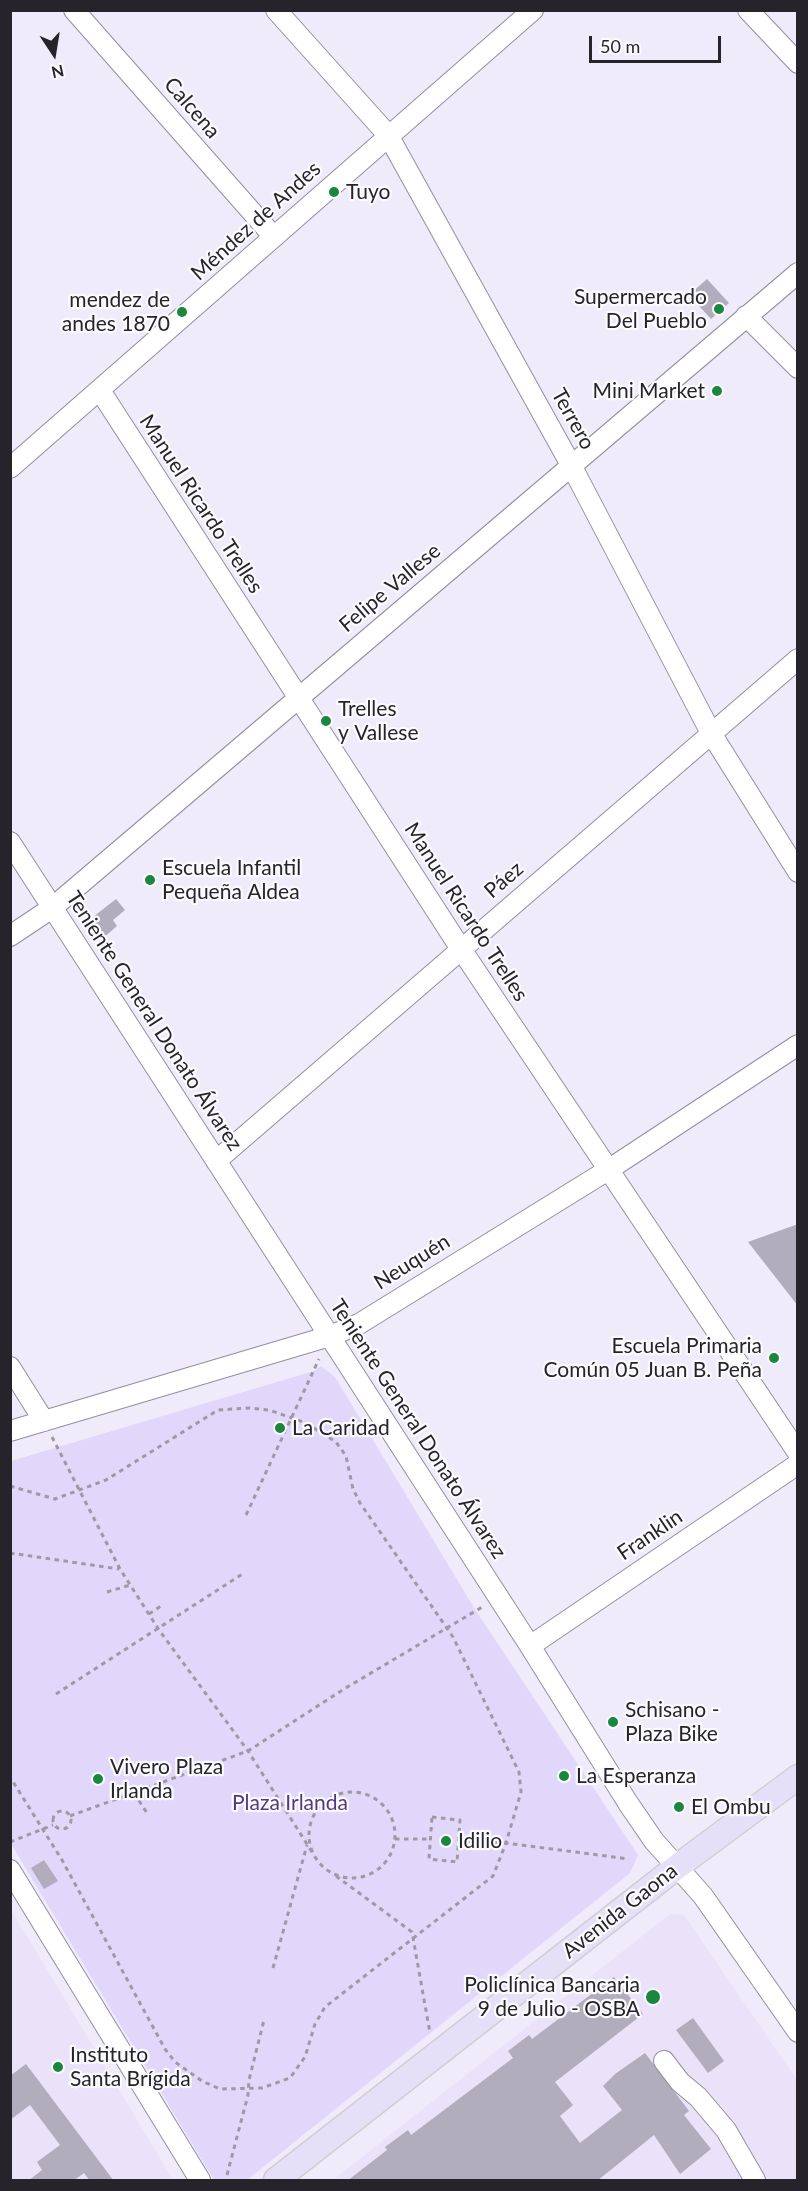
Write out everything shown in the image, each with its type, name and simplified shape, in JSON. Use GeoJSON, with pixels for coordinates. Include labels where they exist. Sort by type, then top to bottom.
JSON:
{"type":"FeatureCollection","features":[{"type":"Feature","properties":{"kind":"main road","name":"Avenida Gaona"},"geometry":{"type":"LineString","coordinates":[[276,2181],[678,1866],[798,1778]]}},
{"type":"Feature","properties":{"kind":"street","name":"Calcena"},"geometry":{"type":"LineString","coordinates":[[74,10],[274,237]]}},
{"type":"Feature","properties":{"kind":"street","name":"Terrero"},"geometry":{"type":"LineString","coordinates":[[276,10],[388,135],[571,465],[711,733],[798,872]]}},
{"type":"Feature","properties":{"kind":"street","name":"Méndez de Andes"},"geometry":{"type":"LineString","coordinates":[[10,468],[100,392],[388,135],[533,10]]}},
{"type":"Feature","properties":{"kind":"street"},"geometry":{"type":"LineString","coordinates":[[748,10],[798,63]]}},
{"type":"Feature","properties":{"kind":"street","name":"Felipe Vallese"},"geometry":{"type":"LineString","coordinates":[[10,936],[52,908],[798,273]]}},
{"type":"Feature","properties":{"kind":"street"},"geometry":{"type":"LineString","coordinates":[[746,316],[798,368]]}},
{"type":"Feature","properties":{"kind":"street","name":"Manuel Ricardo Trelles"},"geometry":{"type":"LineString","coordinates":[[100,392],[461,949],[798,1453]]}},
{"type":"Feature","properties":{"kind":"street","name":"Páez"},"geometry":{"type":"LineString","coordinates":[[216,1161],[798,659]]}},
{"type":"Feature","properties":{"kind":"street","name":"Teniente General Donato Álvarez"},"geometry":{"type":"LineString","coordinates":[[10,842],[530,1646],[628,1803],[654,1841],[703,1896],[798,2032]]}},
{"type":"Feature","properties":{"kind":"street","name":"Neuquén"},"geometry":{"type":"LineString","coordinates":[[10,1431],[330,1336],[359,1324],[608,1170],[798,1045]]}},
{"type":"Feature","properties":{"kind":"street"},"geometry":{"type":"LineString","coordinates":[[10,1367],[44,1421]]}},
{"type":"Feature","properties":{"kind":"street","name":"Franklin"},"geometry":{"type":"LineString","coordinates":[[530,1646],[798,1464]]}},
{"type":"Feature","properties":{"kind":"street"},"geometry":{"type":"LineString","coordinates":[[10,1870],[200,2181]]}},
{"type":"Feature","properties":{"kind":"street"},"geometry":{"type":"LineString","coordinates":[[664,2061],[680,2082],[698,2097],[726,2130],[755,2181]]}},
{"type":"Feature","properties":{"kind":"path"},"geometry":{"type":"LineString","coordinates":[[246,1515],[330,1336]]}},
{"type":"Feature","properties":{"kind":"path"},"geometry":{"type":"LineString","coordinates":[[10,1486],[56,1499],[106,1480],[218,1410],[250,1408],[269,1410],[306,1423],[336,1442],[346,1456],[353,1489],[360,1503],[447,1628],[519,1772],[521,1792],[506,1843],[493,1876],[325,2007],[315,2024],[305,2057],[290,2078],[262,2088],[220,2089],[202,2081],[176,2062],[165,2049],[44,1828],[10,1777]]}},
{"type":"Feature","properties":{"kind":"path"},"geometry":{"type":"LineString","coordinates":[[44,1421],[120,1569],[159,1630],[249,1751],[312,1852],[332,1873],[412,1932],[435,2056]]}},
{"type":"Feature","properties":{"kind":"path"},"geometry":{"type":"LineString","coordinates":[[10,1553],[120,1569]]}},
{"type":"Feature","properties":{"kind":"path"},"geometry":{"type":"LineString","coordinates":[[56,1694],[159,1630],[244,1573]]}},
{"type":"Feature","properties":{"kind":"path"},"geometry":{"type":"LineString","coordinates":[[107,1592],[130,1585]]}},
{"type":"Feature","properties":{"kind":"path"},"geometry":{"type":"LineString","coordinates":[[70,1816],[249,1751],[344,1689],[498,1597]]}},
{"type":"Feature","properties":{"kind":"path"},"geometry":{"type":"LineString","coordinates":[[149,1614],[164,1604]]}},
{"type":"Feature","properties":{"kind":"path"},"geometry":{"type":"LineString","coordinates":[[273,1968],[307,1845],[311,1822],[325,1801],[338,1794],[353,1792],[368,1794],[388,1810],[394,1824],[395,1839],[387,1859],[370,1874],[347,1877],[332,1873]]}},
{"type":"Feature","properties":{"kind":"path"},"geometry":{"type":"LineString","coordinates":[[134,1793],[147,1813]]}},
{"type":"Feature","properties":{"kind":"path"},"geometry":{"type":"LineString","coordinates":[[63,1811],[70,1816],[67,1827],[58,1828],[54,1824],[53,1818],[56,1812],[63,1811]]}},
{"type":"Feature","properties":{"kind":"path"},"geometry":{"type":"LineString","coordinates":[[432,1817],[460,1820],[457,1862],[429,1859],[430,1839],[432,1817]]}},
{"type":"Feature","properties":{"kind":"path"},"geometry":{"type":"LineString","coordinates":[[10,1842],[54,1824]]}},
{"type":"Feature","properties":{"kind":"path"},"geometry":{"type":"LineString","coordinates":[[309,1837],[312,1852]]}},
{"type":"Feature","properties":{"kind":"path"},"geometry":{"type":"LineString","coordinates":[[395,1839],[430,1839]]}},
{"type":"Feature","properties":{"kind":"path"},"geometry":{"type":"LineString","coordinates":[[459,1841],[506,1843],[629,1859]]}},
{"type":"Feature","properties":{"kind":"path"},"geometry":{"type":"LineString","coordinates":[[227,2175],[264,2020]]}},
{"type":"Feature","properties":{"kind":"shaded area","name":"Instituto Santa Brígida"},"geometry":{"type":"Polygon","coordinates":[[[10,1909],[30,1941],[173,2180],[11,2180],[10,1909]]]}},
{"type":"Feature","properties":{"kind":"shaded area","name":"Policlínica Bancaria 9 de Julio - OSBA"},"geometry":{"type":"Polygon","coordinates":[[[670,1914],[684,1915],[797,2080],[797,2180],[333,2180],[670,1914]]]}},
{"type":"Feature","properties":{"kind":"green space","name":"Plaza Irlanda"},"geometry":{"type":"Polygon","coordinates":[[[321,1366],[335,1377],[476,1611],[638,1855],[630,1873],[247,2180],[214,2180],[11,1844],[11,1461],[314,1371],[321,1366]]]}},
{"type":"Feature","properties":{"kind":"building"},"geometry":{"type":"Polygon","coordinates":[[[707,279],[729,303],[711,319],[689,295],[707,279]]]}},
{"type":"Feature","properties":{"kind":"building"},"geometry":{"type":"Polygon","coordinates":[[[116,899],[125,910],[113,920],[117,926],[102,939],[91,922],[93,917],[116,899]]]}},
{"type":"Feature","properties":{"kind":"building"},"geometry":{"type":"Polygon","coordinates":[[[798,1224],[798,1306],[748,1242],[798,1224]]]}},
{"type":"Feature","properties":{"kind":"building"},"geometry":{"type":"Polygon","coordinates":[[[44,1860],[58,1881],[44,1889],[31,1868],[44,1860]]]}},
{"type":"Feature","properties":{"kind":"building"},"geometry":{"type":"Polygon","coordinates":[[[614,1977],[643,2014],[555,2082],[573,2105],[560,2116],[580,2143],[622,2110],[603,2086],[615,2074],[645,2053],[689,2111],[684,2115],[711,2149],[680,2174],[654,2135],[597,2181],[347,2181],[387,2150],[385,2147],[408,2130],[411,2135],[513,2058],[508,2051],[529,2035],[532,2039],[614,1977]]]}},
{"type":"Feature","properties":{"kind":"building"},"geometry":{"type":"Polygon","coordinates":[[[693,2018],[724,2061],[708,2073],[676,2030],[693,2018]]]}},
{"type":"Feature","properties":{"kind":"building"},"geometry":{"type":"Polygon","coordinates":[[[26,2064],[114,2181],[90,2181],[84,2173],[73,2181],[28,2181],[42,2170],[37,2162],[60,2145],[30,2105],[10,2120],[10,2076],[26,2064]]]}},
{"type":"Feature","properties":{"kind":"place","name":"Tuyo"},"geometry":{"type":"Point","coordinates":[334,192]}},
{"type":"Feature","properties":{"kind":"place","name":"Supermercado Del Pueblo"},"geometry":{"type":"Point","coordinates":[719,309]}},
{"type":"Feature","properties":{"kind":"place","name":"mendez de andes 1870"},"geometry":{"type":"Point","coordinates":[182,312]}},
{"type":"Feature","properties":{"kind":"place","name":"Mini Market"},"geometry":{"type":"Point","coordinates":[717,391]}},
{"type":"Feature","properties":{"kind":"place","name":"Trelles y Vallese"},"geometry":{"type":"Point","coordinates":[326,721]}},
{"type":"Feature","properties":{"kind":"place","name":"Escuela Infantil Pequeña Aldea"},"geometry":{"type":"Point","coordinates":[150,880]}},
{"type":"Feature","properties":{"kind":"place","name":"Escuela Primaria Común 05 Juan B. Peña"},"geometry":{"type":"Point","coordinates":[774,1358]}},
{"type":"Feature","properties":{"kind":"place","name":"La Caridad"},"geometry":{"type":"Point","coordinates":[280,1428]}},
{"type":"Feature","properties":{"kind":"place","name":"Schisano - Plaza Bike"},"geometry":{"type":"Point","coordinates":[613,1722]}},
{"type":"Feature","properties":{"kind":"place","name":"La Esperanza"},"geometry":{"type":"Point","coordinates":[564,1776]}},
{"type":"Feature","properties":{"kind":"place","name":"Vivero Plaza Irlanda"},"geometry":{"type":"Point","coordinates":[98,1779]}},
{"type":"Feature","properties":{"kind":"place","name":"El Ombu"},"geometry":{"type":"Point","coordinates":[679,1807]}},
{"type":"Feature","properties":{"kind":"place","name":"Idilio"},"geometry":{"type":"Point","coordinates":[446,1841]}},
{"type":"Feature","properties":{"kind":"place","name":"Policlínica Bancaria 9 de Julio - OSBA"},"geometry":{"type":"Point","coordinates":[653,1997]}},
{"type":"Feature","properties":{"kind":"place","name":"Instituto Santa Brígida"},"geometry":{"type":"Point","coordinates":[58,2067]}}]}
